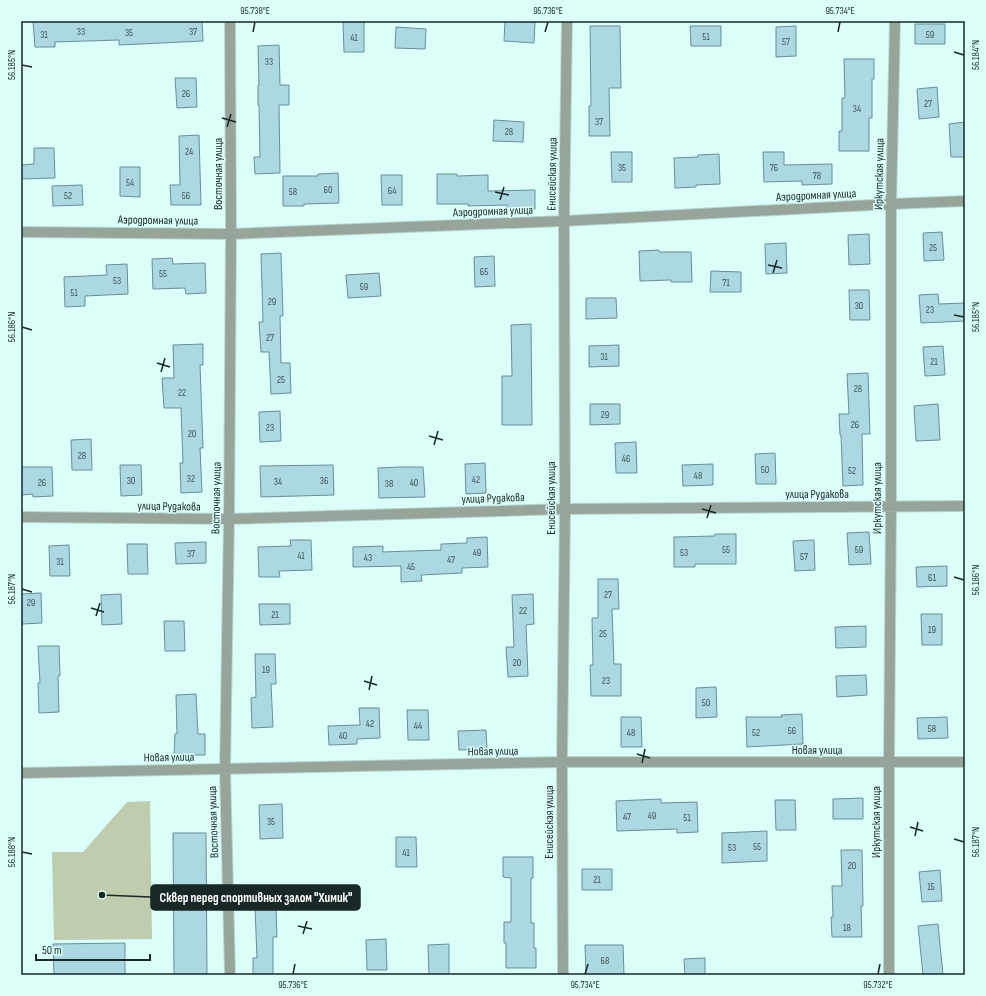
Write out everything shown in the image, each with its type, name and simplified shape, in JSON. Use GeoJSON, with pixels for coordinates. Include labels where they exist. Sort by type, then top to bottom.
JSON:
{"type":"FeatureCollection","features":[{"type":"Feature","properties":{"kind":"street","name":"Восточная улица"},"geometry":{"type":"LineString","coordinates":[[230,21],[231,234],[229,519],[224,769],[230,975]]}},
{"type":"Feature","properties":{"kind":"street","name":"Енисейская улица"},"geometry":{"type":"LineString","coordinates":[[562,975],[562,762],[565,509],[564,221],[567,21]]}},
{"type":"Feature","properties":{"kind":"street","name":"Иркутская улица"},"geometry":{"type":"LineString","coordinates":[[890,975],[889,763],[891,204],[895,21]]}},
{"type":"Feature","properties":{"kind":"street","name":"Аэродромная улица"},"geometry":{"type":"LineString","coordinates":[[21,232],[231,234],[564,221],[965,201]]}},
{"type":"Feature","properties":{"kind":"street","name":"улица Рудакова"},"geometry":{"type":"LineString","coordinates":[[21,517],[229,519],[565,509],[965,506]]}},
{"type":"Feature","properties":{"kind":"street","name":"Новая улица"},"geometry":{"type":"LineString","coordinates":[[21,773],[562,762],[965,762]]}},
{"type":"Feature","properties":{"kind":"green space"},"geometry":{"type":"Polygon","coordinates":[[[150,801],[152,939],[54,940],[52,852],[83,852],[127,802],[150,801]]]}},
{"type":"Feature","properties":{"kind":"building"},"geometry":{"type":"Polygon","coordinates":[[[33,21],[202,21],[203,41],[119,45],[119,40],[55,42],[55,47],[35,47],[33,21]]]}},
{"type":"Feature","properties":{"kind":"building"},"geometry":{"type":"Polygon","coordinates":[[[505,21],[535,22],[534,43],[504,41],[505,21]]]}},
{"type":"Feature","properties":{"kind":"building"},"geometry":{"type":"Polygon","coordinates":[[[343,22],[364,22],[364,52],[344,52],[343,22]]]}},
{"type":"Feature","properties":{"kind":"building"},"geometry":{"type":"Polygon","coordinates":[[[915,24],[945,24],[945,44],[915,44],[915,24]]]}},
{"type":"Feature","properties":{"kind":"building"},"geometry":{"type":"Polygon","coordinates":[[[590,26],[620,26],[621,88],[609,88],[610,136],[589,136],[589,106],[591,106],[590,26]]]}},
{"type":"Feature","properties":{"kind":"building"},"geometry":{"type":"Polygon","coordinates":[[[690,26],[721,26],[721,46],[691,46],[690,26]]]}},
{"type":"Feature","properties":{"kind":"building"},"geometry":{"type":"Polygon","coordinates":[[[796,26],[796,56],[776,57],[776,27],[796,26]]]}},
{"type":"Feature","properties":{"kind":"building"},"geometry":{"type":"Polygon","coordinates":[[[396,27],[426,29],[425,49],[395,48],[396,27]]]}},
{"type":"Feature","properties":{"kind":"building"},"geometry":{"type":"Polygon","coordinates":[[[279,45],[280,85],[289,85],[289,105],[279,105],[280,173],[255,174],[254,157],[260,157],[258,46],[279,45]]]}},
{"type":"Feature","properties":{"kind":"building"},"geometry":{"type":"Polygon","coordinates":[[[844,59],[874,59],[874,79],[872,79],[872,118],[869,118],[869,151],[839,151],[839,131],[842,131],[842,98],[845,98],[844,59]]]}},
{"type":"Feature","properties":{"kind":"building"},"geometry":{"type":"Polygon","coordinates":[[[175,78],[196,78],[197,107],[177,108],[175,78]]]}},
{"type":"Feature","properties":{"kind":"building"},"geometry":{"type":"Polygon","coordinates":[[[937,87],[939,117],[919,119],[917,89],[937,87]]]}},
{"type":"Feature","properties":{"kind":"building"},"geometry":{"type":"Polygon","coordinates":[[[494,120],[524,122],[523,142],[493,141],[494,120]]]}},
{"type":"Feature","properties":{"kind":"building"},"geometry":{"type":"Polygon","coordinates":[[[965,122],[965,157],[951,157],[949,124],[965,122]]]}},
{"type":"Feature","properties":{"kind":"building"},"geometry":{"type":"Polygon","coordinates":[[[199,135],[201,205],[171,205],[170,185],[180,185],[179,136],[199,135]]]}},
{"type":"Feature","properties":{"kind":"building"},"geometry":{"type":"Polygon","coordinates":[[[34,148],[54,148],[55,178],[21,179],[21,165],[34,164],[34,148]]]}},
{"type":"Feature","properties":{"kind":"building"},"geometry":{"type":"Polygon","coordinates":[[[611,152],[632,152],[632,182],[612,182],[611,152]]]}},
{"type":"Feature","properties":{"kind":"building"},"geometry":{"type":"Polygon","coordinates":[[[763,152],[784,152],[784,165],[832,164],[832,184],[802,185],[802,181],[764,182],[763,152]]]}},
{"type":"Feature","properties":{"kind":"building"},"geometry":{"type":"Polygon","coordinates":[[[719,154],[720,184],[675,188],[674,158],[719,154]]]}},
{"type":"Feature","properties":{"kind":"building"},"geometry":{"type":"Polygon","coordinates":[[[120,167],[140,167],[140,197],[120,196],[120,167]]]}},
{"type":"Feature","properties":{"kind":"building"},"geometry":{"type":"Polygon","coordinates":[[[338,173],[339,203],[283,206],[283,176],[318,176],[318,174],[338,173]]]}},
{"type":"Feature","properties":{"kind":"building"},"geometry":{"type":"Polygon","coordinates":[[[437,174],[457,174],[457,176],[488,175],[488,191],[535,190],[535,209],[507,209],[507,205],[468,206],[468,204],[437,204],[437,174]]]}},
{"type":"Feature","properties":{"kind":"building"},"geometry":{"type":"Polygon","coordinates":[[[381,175],[402,175],[402,205],[382,205],[381,175]]]}},
{"type":"Feature","properties":{"kind":"building"},"geometry":{"type":"Polygon","coordinates":[[[82,185],[83,205],[53,206],[52,186],[82,185]]]}},
{"type":"Feature","properties":{"kind":"building"},"geometry":{"type":"Polygon","coordinates":[[[942,232],[944,260],[924,261],[923,233],[942,232]]]}},
{"type":"Feature","properties":{"kind":"building"},"geometry":{"type":"Polygon","coordinates":[[[869,234],[870,264],[849,265],[848,235],[869,234]]]}},
{"type":"Feature","properties":{"kind":"building"},"geometry":{"type":"Polygon","coordinates":[[[786,243],[787,273],[766,274],[765,244],[786,243]]]}},
{"type":"Feature","properties":{"kind":"building"},"geometry":{"type":"Polygon","coordinates":[[[659,250],[659,252],[691,252],[692,282],[671,282],[671,280],[640,281],[639,251],[659,250]]]}},
{"type":"Feature","properties":{"kind":"building"},"geometry":{"type":"Polygon","coordinates":[[[281,253],[283,316],[280,316],[281,363],[290,363],[291,393],[271,394],[269,352],[261,352],[259,322],[263,322],[261,254],[281,253]]]}},
{"type":"Feature","properties":{"kind":"building"},"geometry":{"type":"Polygon","coordinates":[[[494,256],[495,286],[475,287],[474,257],[494,256]]]}},
{"type":"Feature","properties":{"kind":"building"},"geometry":{"type":"Polygon","coordinates":[[[172,258],[173,264],[205,263],[206,293],[186,294],[185,288],[153,289],[152,259],[172,258]]]}},
{"type":"Feature","properties":{"kind":"building"},"geometry":{"type":"Polygon","coordinates":[[[127,264],[128,294],[85,296],[85,306],[65,307],[64,277],[107,275],[106,265],[127,264]]]}},
{"type":"Feature","properties":{"kind":"building"},"geometry":{"type":"Polygon","coordinates":[[[711,271],[741,272],[741,292],[710,292],[711,271]]]}},
{"type":"Feature","properties":{"kind":"building"},"geometry":{"type":"Polygon","coordinates":[[[379,273],[381,296],[348,298],[346,275],[379,273]]]}},
{"type":"Feature","properties":{"kind":"building"},"geometry":{"type":"Polygon","coordinates":[[[849,290],[869,290],[870,320],[850,320],[849,290]]]}},
{"type":"Feature","properties":{"kind":"building"},"geometry":{"type":"Polygon","coordinates":[[[938,294],[939,304],[965,303],[965,321],[921,323],[919,295],[938,294]]]}},
{"type":"Feature","properties":{"kind":"building"},"geometry":{"type":"Polygon","coordinates":[[[586,298],[616,298],[617,318],[586,319],[586,298]]]}},
{"type":"Feature","properties":{"kind":"building"},"geometry":{"type":"Polygon","coordinates":[[[531,324],[532,425],[502,425],[502,376],[512,376],[511,325],[531,324]]]}},
{"type":"Feature","properties":{"kind":"building"},"geometry":{"type":"Polygon","coordinates":[[[203,344],[203,365],[200,365],[203,448],[200,448],[202,492],[181,493],[180,463],[183,463],[181,408],[164,408],[162,378],[174,378],[173,345],[203,344]]]}},
{"type":"Feature","properties":{"kind":"building"},"geometry":{"type":"Polygon","coordinates":[[[619,345],[619,366],[589,367],[589,346],[619,345]]]}},
{"type":"Feature","properties":{"kind":"building"},"geometry":{"type":"Polygon","coordinates":[[[943,346],[945,375],[925,376],[923,347],[943,346]]]}},
{"type":"Feature","properties":{"kind":"building"},"geometry":{"type":"Polygon","coordinates":[[[868,373],[870,434],[862,434],[863,485],[843,486],[839,414],[849,414],[847,374],[868,373]]]}},
{"type":"Feature","properties":{"kind":"building"},"geometry":{"type":"Polygon","coordinates":[[[590,404],[620,404],[620,424],[590,425],[590,404]]]}},
{"type":"Feature","properties":{"kind":"building"},"geometry":{"type":"Polygon","coordinates":[[[938,404],[940,440],[916,441],[914,406],[938,404]]]}},
{"type":"Feature","properties":{"kind":"building"},"geometry":{"type":"Polygon","coordinates":[[[280,411],[281,441],[260,442],[259,412],[280,411]]]}},
{"type":"Feature","properties":{"kind":"building"},"geometry":{"type":"Polygon","coordinates":[[[91,439],[92,470],[72,470],[71,440],[91,439]]]}},
{"type":"Feature","properties":{"kind":"building"},"geometry":{"type":"Polygon","coordinates":[[[636,442],[637,473],[616,473],[615,443],[636,442]]]}},
{"type":"Feature","properties":{"kind":"building"},"geometry":{"type":"Polygon","coordinates":[[[775,453],[776,484],[756,484],[755,454],[775,453]]]}},
{"type":"Feature","properties":{"kind":"building"},"geometry":{"type":"Polygon","coordinates":[[[485,463],[486,493],[466,494],[465,464],[485,463]]]}},
{"type":"Feature","properties":{"kind":"building"},"geometry":{"type":"Polygon","coordinates":[[[713,464],[713,485],[683,486],[682,465],[713,464]]]}},
{"type":"Feature","properties":{"kind":"building"},"geometry":{"type":"Polygon","coordinates":[[[120,465],[141,465],[142,495],[121,496],[120,465]]]}},
{"type":"Feature","properties":{"kind":"building"},"geometry":{"type":"Polygon","coordinates":[[[333,465],[334,495],[261,497],[260,466],[333,465]]]}},
{"type":"Feature","properties":{"kind":"building"},"geometry":{"type":"Polygon","coordinates":[[[21,467],[52,467],[53,496],[33,497],[33,494],[21,495],[21,467]]]}},
{"type":"Feature","properties":{"kind":"building"},"geometry":{"type":"Polygon","coordinates":[[[423,467],[425,497],[379,498],[378,468],[423,467]]]}},
{"type":"Feature","properties":{"kind":"building"},"geometry":{"type":"Polygon","coordinates":[[[869,532],[871,564],[849,565],[847,533],[869,532]]]}},
{"type":"Feature","properties":{"kind":"building"},"geometry":{"type":"Polygon","coordinates":[[[715,534],[736,534],[736,564],[695,564],[695,567],[674,567],[674,537],[715,536],[715,534]]]}},
{"type":"Feature","properties":{"kind":"building"},"geometry":{"type":"Polygon","coordinates":[[[487,537],[488,567],[462,568],[462,573],[421,575],[422,581],[401,582],[401,566],[353,567],[353,547],[383,546],[383,552],[441,550],[441,544],[467,543],[467,538],[487,537]]]}},
{"type":"Feature","properties":{"kind":"building"},"geometry":{"type":"Polygon","coordinates":[[[290,540],[311,540],[312,570],[279,571],[280,577],[259,577],[258,547],[291,546],[290,540]]]}},
{"type":"Feature","properties":{"kind":"building"},"geometry":{"type":"Polygon","coordinates":[[[814,540],[815,570],[795,571],[793,541],[814,540]]]}},
{"type":"Feature","properties":{"kind":"building"},"geometry":{"type":"Polygon","coordinates":[[[206,542],[206,563],[176,564],[175,543],[206,542]]]}},
{"type":"Feature","properties":{"kind":"building"},"geometry":{"type":"Polygon","coordinates":[[[127,544],[147,544],[148,574],[128,574],[127,544]]]}},
{"type":"Feature","properties":{"kind":"building"},"geometry":{"type":"Polygon","coordinates":[[[69,545],[70,576],[50,576],[49,546],[69,545]]]}},
{"type":"Feature","properties":{"kind":"building"},"geometry":{"type":"Polygon","coordinates":[[[947,566],[947,586],[917,587],[916,567],[947,566]]]}},
{"type":"Feature","properties":{"kind":"building"},"geometry":{"type":"Polygon","coordinates":[[[598,579],[618,579],[619,609],[612,609],[614,664],[621,664],[621,696],[591,696],[590,665],[593,665],[592,618],[598,618],[598,579]]]}},
{"type":"Feature","properties":{"kind":"building"},"geometry":{"type":"Polygon","coordinates":[[[41,593],[42,623],[22,624],[21,594],[41,593]]]}},
{"type":"Feature","properties":{"kind":"building"},"geometry":{"type":"Polygon","coordinates":[[[121,594],[122,624],[102,625],[101,595],[121,594]]]}},
{"type":"Feature","properties":{"kind":"building"},"geometry":{"type":"Polygon","coordinates":[[[533,594],[534,624],[526,625],[528,676],[508,677],[506,647],[514,647],[512,595],[533,594]]]}},
{"type":"Feature","properties":{"kind":"building"},"geometry":{"type":"Polygon","coordinates":[[[259,604],[290,604],[290,624],[260,625],[259,604]]]}},
{"type":"Feature","properties":{"kind":"building"},"geometry":{"type":"Polygon","coordinates":[[[921,614],[942,614],[942,645],[922,645],[921,614]]]}},
{"type":"Feature","properties":{"kind":"building"},"geometry":{"type":"Polygon","coordinates":[[[164,621],[184,621],[185,651],[165,651],[164,621]]]}},
{"type":"Feature","properties":{"kind":"building"},"geometry":{"type":"Polygon","coordinates":[[[866,626],[866,647],[836,648],[835,627],[866,626]]]}},
{"type":"Feature","properties":{"kind":"building"},"geometry":{"type":"Polygon","coordinates":[[[38,646],[59,646],[59,712],[39,713],[38,683],[40,683],[38,646]]]}},
{"type":"Feature","properties":{"kind":"building"},"geometry":{"type":"Polygon","coordinates":[[[255,654],[275,654],[276,684],[271,684],[273,727],[252,728],[251,698],[256,697],[255,654]]]}},
{"type":"Feature","properties":{"kind":"building"},"geometry":{"type":"Polygon","coordinates":[[[866,675],[867,695],[837,697],[836,676],[866,675]]]}},
{"type":"Feature","properties":{"kind":"building"},"geometry":{"type":"Polygon","coordinates":[[[716,687],[717,717],[696,718],[696,688],[716,687]]]}},
{"type":"Feature","properties":{"kind":"building"},"geometry":{"type":"Polygon","coordinates":[[[196,694],[198,734],[205,734],[205,755],[174,755],[175,734],[177,734],[176,695],[196,694]]]}},
{"type":"Feature","properties":{"kind":"building"},"geometry":{"type":"Polygon","coordinates":[[[359,708],[379,708],[380,738],[357,739],[357,744],[329,745],[328,726],[360,725],[359,708]]]}},
{"type":"Feature","properties":{"kind":"building"},"geometry":{"type":"Polygon","coordinates":[[[407,710],[428,710],[429,740],[408,740],[407,710]]]}},
{"type":"Feature","properties":{"kind":"building"},"geometry":{"type":"Polygon","coordinates":[[[802,714],[803,744],[747,747],[746,717],[782,717],[781,715],[802,714]]]}},
{"type":"Feature","properties":{"kind":"building"},"geometry":{"type":"Polygon","coordinates":[[[621,717],[641,717],[642,747],[621,747],[621,717]]]}},
{"type":"Feature","properties":{"kind":"building"},"geometry":{"type":"Polygon","coordinates":[[[947,717],[948,738],[918,739],[917,718],[947,717]]]}},
{"type":"Feature","properties":{"kind":"building"},"geometry":{"type":"Polygon","coordinates":[[[486,730],[487,749],[459,750],[458,731],[486,730]]]}},
{"type":"Feature","properties":{"kind":"building"},"geometry":{"type":"Polygon","coordinates":[[[863,798],[863,819],[833,819],[833,799],[863,798]]]}},
{"type":"Feature","properties":{"kind":"building"},"geometry":{"type":"Polygon","coordinates":[[[661,799],[661,803],[697,802],[698,832],[677,833],[677,829],[617,831],[616,801],[661,799]]]}},
{"type":"Feature","properties":{"kind":"building"},"geometry":{"type":"Polygon","coordinates":[[[775,800],[795,800],[796,830],[776,830],[775,800]]]}},
{"type":"Feature","properties":{"kind":"building"},"geometry":{"type":"Polygon","coordinates":[[[282,804],[283,838],[260,839],[259,805],[282,804]]]}},
{"type":"Feature","properties":{"kind":"building"},"geometry":{"type":"Polygon","coordinates":[[[767,831],[767,861],[722,863],[722,833],[767,831]]]}},
{"type":"Feature","properties":{"kind":"building"},"geometry":{"type":"Polygon","coordinates":[[[173,833],[206,833],[207,975],[174,975],[173,833]]]}},
{"type":"Feature","properties":{"kind":"building"},"geometry":{"type":"Polygon","coordinates":[[[396,837],[416,837],[417,867],[396,867],[396,837]]]}},
{"type":"Feature","properties":{"kind":"building"},"geometry":{"type":"Polygon","coordinates":[[[841,850],[862,850],[862,937],[832,937],[832,886],[842,886],[841,850]]]}},
{"type":"Feature","properties":{"kind":"building"},"geometry":{"type":"Polygon","coordinates":[[[503,857],[533,857],[533,878],[531,878],[531,923],[534,923],[536,968],[506,968],[504,922],[511,922],[511,878],[503,877],[503,857]]]}},
{"type":"Feature","properties":{"kind":"building"},"geometry":{"type":"Polygon","coordinates":[[[582,869],[612,869],[612,890],[582,890],[582,869]]]}},
{"type":"Feature","properties":{"kind":"building"},"geometry":{"type":"Polygon","coordinates":[[[940,870],[942,901],[922,902],[919,872],[940,870]]]}},
{"type":"Feature","properties":{"kind":"building"},"geometry":{"type":"Polygon","coordinates":[[[255,907],[276,907],[277,937],[273,937],[273,975],[253,975],[253,958],[257,958],[255,907]]]}},
{"type":"Feature","properties":{"kind":"building"},"geometry":{"type":"Polygon","coordinates":[[[938,924],[943,975],[923,975],[918,926],[938,924]]]}},
{"type":"Feature","properties":{"kind":"building"},"geometry":{"type":"Polygon","coordinates":[[[386,939],[387,970],[367,970],[366,940],[386,939]]]}},
{"type":"Feature","properties":{"kind":"building"},"geometry":{"type":"Polygon","coordinates":[[[125,943],[125,975],[54,975],[53,944],[125,943]]]}},
{"type":"Feature","properties":{"kind":"building"},"geometry":{"type":"Polygon","coordinates":[[[449,944],[449,975],[429,975],[428,945],[449,944]]]}},
{"type":"Feature","properties":{"kind":"building"},"geometry":{"type":"Polygon","coordinates":[[[585,945],[623,945],[624,975],[586,975],[585,945]]]}},
{"type":"Feature","properties":{"kind":"building"},"geometry":{"type":"Polygon","coordinates":[[[705,958],[705,975],[685,975],[684,959],[705,958]]]}},
{"type":"Feature","properties":{"kind":"place","name":"Сквер перед спортивных залом \"Химик\""},"geometry":{"type":"Point","coordinates":[102,895]}}]}
